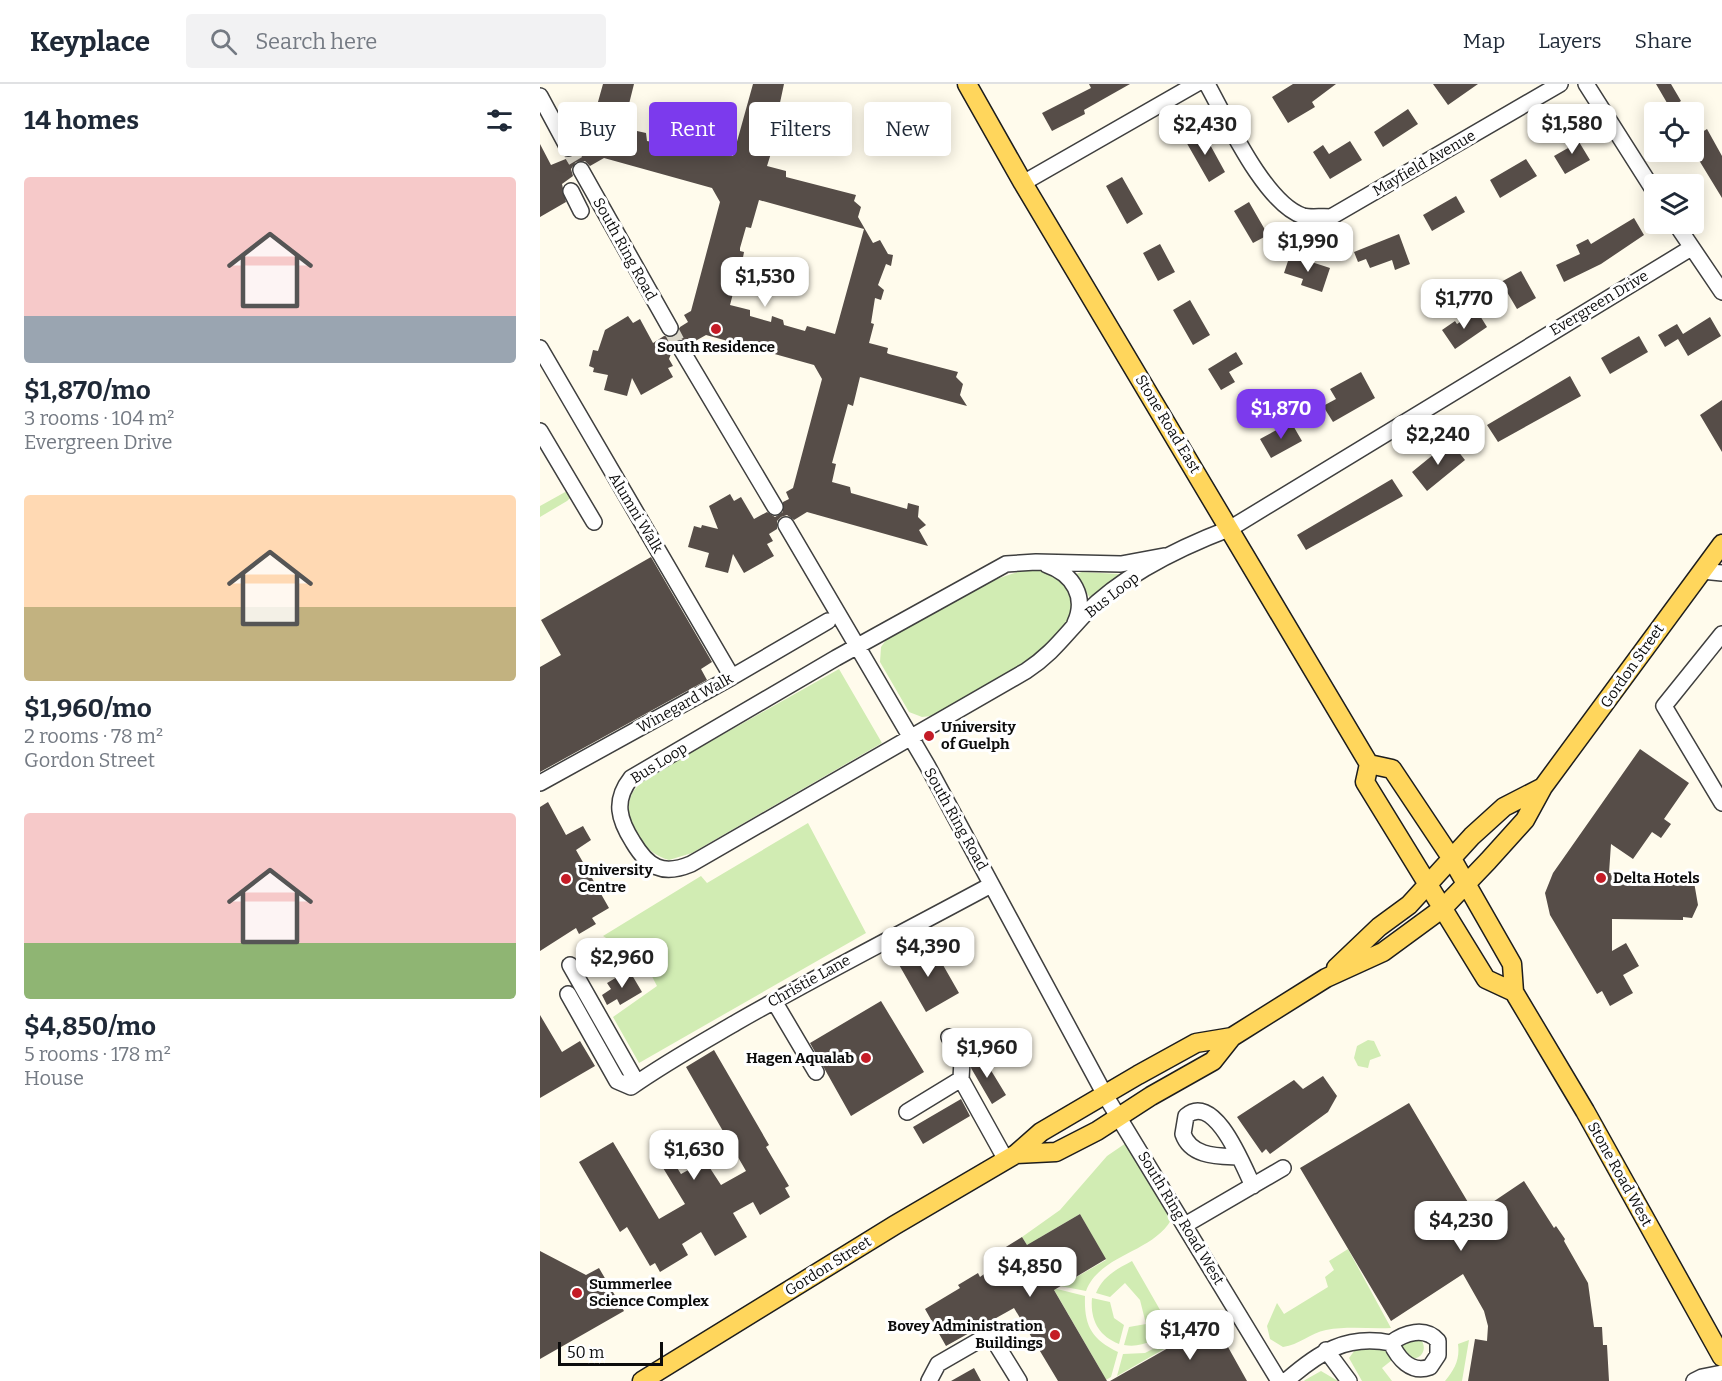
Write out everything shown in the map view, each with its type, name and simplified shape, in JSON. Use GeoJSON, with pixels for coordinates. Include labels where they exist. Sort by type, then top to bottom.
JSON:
{"type":"FeatureCollection","features":[{"type":"Feature","properties":{"kind":"main road","name":"Stone Road East"},"geometry":{"type":"LineString","coordinates":[[967,84],[1023,183],[1231,528],[1369,764],[1365,782],[1443,908]]}},
{"type":"Feature","properties":{"kind":"main road","name":"Gordon Street"},"geometry":{"type":"LineString","coordinates":[[1011,1157],[1056,1152],[1118,1117],[1150,1096],[1213,1061],[1232,1037],[1326,978],[1383,952],[1443,908],[1525,820],[1543,787],[1722,544]]}},
{"type":"Feature","properties":{"kind":"main road"},"geometry":{"type":"LineString","coordinates":[[1369,764],[1392,769],[1452,859]]}},
{"type":"Feature","properties":{"kind":"main road","name":"Gordon Street"},"geometry":{"type":"LineString","coordinates":[[1326,978],[1379,927],[1409,905],[1429,886],[1452,859],[1504,807],[1543,787]]}},
{"type":"Feature","properties":{"kind":"main road","name":"Stone Road West"},"geometry":{"type":"LineString","coordinates":[[1452,859],[1512,964],[1514,993],[1585,1111],[1722,1357]]}},
{"type":"Feature","properties":{"kind":"main road"},"geometry":{"type":"LineString","coordinates":[[1443,908],[1486,978],[1514,993]]}},
{"type":"Feature","properties":{"kind":"main road","name":"Gordon Street"},"geometry":{"type":"LineString","coordinates":[[642,1381],[1011,1157],[1041,1132],[1196,1043],[1232,1037]]}},
{"type":"Feature","properties":{"kind":"street"},"geometry":{"type":"LineString","coordinates":[[1023,183],[1196,84]]}},
{"type":"Feature","properties":{"kind":"street","name":"Mayfield Avenue"},"geometry":{"type":"LineString","coordinates":[[1206,84],[1253,167],[1279,200],[1303,216],[1331,217],[1560,84]]}},
{"type":"Feature","properties":{"kind":"street"},"geometry":{"type":"LineString","coordinates":[[1586,84],[1644,175]]}},
{"type":"Feature","properties":{"kind":"street"},"geometry":{"type":"LineString","coordinates":[[540,96],[558,129]]}},
{"type":"Feature","properties":{"kind":"street","name":"South Ring Road"},"geometry":{"type":"LineString","coordinates":[[581,170],[670,328]]}},
{"type":"Feature","properties":{"kind":"street"},"geometry":{"type":"LineString","coordinates":[[571,191],[581,211]]}},
{"type":"Feature","properties":{"kind":"street"},"geometry":{"type":"LineString","coordinates":[[1682,234],[1722,292]]}},
{"type":"Feature","properties":{"kind":"street","name":"Evergreen Drive"},"geometry":{"type":"LineString","coordinates":[[1231,528],[1691,248]]}},
{"type":"Feature","properties":{"kind":"street","name":"Alumni Walk"},"geometry":{"type":"LineString","coordinates":[[540,348],[732,677]]}},
{"type":"Feature","properties":{"kind":"street"},"geometry":{"type":"LineString","coordinates":[[681,349],[776,507]]}},
{"type":"Feature","properties":{"kind":"street"},"geometry":{"type":"LineString","coordinates":[[540,430],[594,522]]}},
{"type":"Feature","properties":{"kind":"street","name":"South Ring Road"},"geometry":{"type":"LineString","coordinates":[[786,525],[909,738],[1118,1117]]}},
{"type":"Feature","properties":{"kind":"street","name":"Bus Loop"},"geometry":{"type":"LineString","coordinates":[[1164,556],[1086,613],[1065,639],[1045,658],[1026,671],[683,867],[660,868],[647,862],[624,828],[619,805],[622,791],[631,778],[1006,564],[1036,561],[1121,564],[1164,556],[1231,528]]}},
{"type":"Feature","properties":{"kind":"street","name":"Bus Loop"},"geometry":{"type":"LineString","coordinates":[[1036,561],[1065,573],[1079,595],[1079,613],[1065,639]]}},
{"type":"Feature","properties":{"kind":"street"},"geometry":{"type":"LineString","coordinates":[[1702,571],[1722,573]]}},
{"type":"Feature","properties":{"kind":"street","name":"Winegard Walk"},"geometry":{"type":"LineString","coordinates":[[540,783],[828,621]]}},
{"type":"Feature","properties":{"kind":"street"},"geometry":{"type":"LineString","coordinates":[[1722,634],[1664,706],[1722,803]]}},
{"type":"Feature","properties":{"kind":"street","name":"Christie Lane"},"geometry":{"type":"LineString","coordinates":[[634,1085],[774,1001],[991,885]]}},
{"type":"Feature","properties":{"kind":"street"},"geometry":{"type":"LineString","coordinates":[[570,965],[634,1085]]}},
{"type":"Feature","properties":{"kind":"street"},"geometry":{"type":"LineString","coordinates":[[568,994],[617,1081],[634,1085]]}},
{"type":"Feature","properties":{"kind":"street"},"geometry":{"type":"LineString","coordinates":[[774,1001],[816,1072]]}},
{"type":"Feature","properties":{"kind":"street"},"geometry":{"type":"LineString","coordinates":[[949,1037],[962,1060],[961,1079],[1011,1157]]}},
{"type":"Feature","properties":{"kind":"street"},"geometry":{"type":"LineString","coordinates":[[907,1112],[961,1079]]}},
{"type":"Feature","properties":{"kind":"street","name":"South Ring Road West"},"geometry":{"type":"LineString","coordinates":[[1118,1117],[1279,1381]]}},
{"type":"Feature","properties":{"kind":"street"},"geometry":{"type":"LineString","coordinates":[[1238,1157],[1253,1186]]}},
{"type":"Feature","properties":{"kind":"street"},"geometry":{"type":"LineString","coordinates":[[1185,1225],[1283,1168]]}},
{"type":"Feature","properties":{"kind":"street"},"geometry":{"type":"LineString","coordinates":[[929,1381],[938,1364],[990,1334],[1019,1381]]}},
{"type":"Feature","properties":{"kind":"street"},"geometry":{"type":"LineString","coordinates":[[1286,1381],[1326,1350],[1364,1339],[1391,1343]]}},
{"type":"Feature","properties":{"kind":"street"},"geometry":{"type":"LineString","coordinates":[[1326,1350],[1349,1381]]}},
{"type":"Feature","properties":{"kind":"street"},"geometry":{"type":"LineString","coordinates":[[1694,1381],[1722,1373]]}},
{"type":"Feature","properties":{"kind":"green space"},"geometry":{"type":"Polygon","coordinates":[[[567,491],[570,498],[567,501],[540,517],[540,506],[567,491]]]}},
{"type":"Feature","properties":{"kind":"green space"},"geometry":{"type":"Polygon","coordinates":[[[1035,568],[1060,578],[1068,586],[1072,595],[1074,612],[1062,632],[1029,659],[931,716],[922,717],[909,712],[880,662],[881,647],[886,640],[977,588],[1035,568]]]}},
{"type":"Feature","properties":{"kind":"green space"},"geometry":{"type":"Polygon","coordinates":[[[1082,572],[1121,575],[1091,600],[1076,574],[1082,572]]]}},
{"type":"Feature","properties":{"kind":"green space"},"geometry":{"type":"Polygon","coordinates":[[[839,669],[882,743],[692,853],[669,860],[643,844],[629,816],[631,796],[640,784],[651,775],[839,669]]]}},
{"type":"Feature","properties":{"kind":"green space"},"geometry":{"type":"Polygon","coordinates":[[[808,823],[866,933],[639,1063],[613,1017],[657,986],[645,963],[603,936],[701,876],[707,883],[808,823]]]}},
{"type":"Feature","properties":{"kind":"green space"},"geometry":{"type":"Polygon","coordinates":[[[1368,1040],[1374,1041],[1381,1056],[1370,1060],[1368,1068],[1358,1066],[1354,1058],[1357,1046],[1368,1040]]]}},
{"type":"Feature","properties":{"kind":"green space"},"geometry":{"type":"Polygon","coordinates":[[[1126,1143],[1171,1220],[1152,1240],[1103,1269],[1086,1291],[1055,1285],[1055,1264],[1066,1283],[1106,1260],[1080,1214],[1039,1238],[1039,1263],[1022,1237],[1060,1210],[1107,1156],[1126,1143]]]}},
{"type":"Feature","properties":{"kind":"green space"},"geometry":{"type":"Polygon","coordinates":[[[1348,1249],[1391,1328],[1326,1330],[1283,1347],[1270,1339],[1267,1326],[1277,1303],[1284,1314],[1328,1287],[1325,1277],[1334,1270],[1329,1261],[1348,1249]]]}},
{"type":"Feature","properties":{"kind":"green space"},"geometry":{"type":"Polygon","coordinates":[[[1132,1261],[1171,1329],[1149,1342],[1131,1346],[1124,1345],[1129,1327],[1146,1324],[1140,1300],[1125,1283],[1110,1297],[1096,1293],[1116,1270],[1132,1261]]]}},
{"type":"Feature","properties":{"kind":"green space"},"geometry":{"type":"Polygon","coordinates":[[[1053,1288],[1085,1296],[1086,1315],[1091,1330],[1101,1342],[1118,1352],[1111,1377],[1104,1381],[1100,1369],[1053,1288]]]}},
{"type":"Feature","properties":{"kind":"green space"},"geometry":{"type":"Polygon","coordinates":[[[1092,1298],[1110,1302],[1114,1318],[1124,1325],[1119,1344],[1112,1341],[1097,1326],[1092,1313],[1092,1298]]]}},
{"type":"Feature","properties":{"kind":"green space"},"geometry":{"type":"Polygon","coordinates":[[[1190,1330],[1192,1333],[1117,1376],[1123,1354],[1145,1353],[1190,1330]]]}},
{"type":"Feature","properties":{"kind":"green space"},"geometry":{"type":"Polygon","coordinates":[[[1420,1338],[1424,1346],[1423,1353],[1418,1358],[1409,1359],[1401,1348],[1402,1344],[1420,1338]]]}},
{"type":"Feature","properties":{"kind":"green space"},"geometry":{"type":"Polygon","coordinates":[[[1469,1340],[1462,1381],[1445,1381],[1456,1364],[1458,1344],[1469,1340]]]}},
{"type":"Feature","properties":{"kind":"green space"},"geometry":{"type":"Polygon","coordinates":[[[1370,1345],[1385,1349],[1392,1360],[1382,1368],[1392,1381],[1362,1381],[1349,1358],[1355,1350],[1370,1345]]]}},
{"type":"Feature","properties":{"kind":"green space"},"geometry":{"type":"Polygon","coordinates":[[[1321,1371],[1338,1381],[1304,1381],[1321,1371]]]}},
{"type":"Feature","properties":{"kind":"water"},"geometry":{"type":"Polygon","coordinates":[[[599,952],[611,962],[601,973],[598,971],[596,954],[599,952]]]}},
{"type":"Feature","properties":{"kind":"building","name":"South Residence"},"geometry":{"type":"Polygon","coordinates":[[[603,84],[634,84],[630,102],[598,102],[603,84]]]}},
{"type":"Feature","properties":{"kind":"building","name":"South Residence"},"geometry":{"type":"Polygon","coordinates":[[[753,84],[784,84],[780,102],[749,102],[749,156],[770,156],[767,166],[786,171],[786,177],[856,195],[854,201],[861,207],[858,217],[873,243],[880,240],[888,254],[893,255],[891,266],[886,264],[878,285],[884,290],[881,300],[875,298],[871,323],[874,324],[869,343],[888,348],[887,353],[889,354],[958,372],[956,377],[963,384],[960,395],[967,406],[860,377],[853,406],[848,404],[832,463],[836,464],[832,482],[850,487],[851,493],[907,509],[908,503],[919,506],[918,517],[926,525],[919,530],[928,546],[807,512],[794,520],[787,515],[781,517],[777,521],[777,529],[769,534],[773,541],[767,544],[774,556],[744,573],[733,554],[728,573],[705,567],[709,553],[688,547],[694,526],[701,528],[702,525],[718,529],[709,506],[730,494],[734,501],[741,497],[754,519],[767,512],[775,517],[783,512],[783,502],[789,499],[786,492],[793,488],[822,379],[814,365],[706,335],[690,344],[681,339],[676,341],[669,359],[673,366],[668,368],[673,377],[641,395],[632,378],[627,396],[604,390],[608,375],[593,372],[594,368],[589,366],[593,350],[598,351],[605,330],[628,316],[633,323],[640,319],[653,343],[664,336],[674,337],[680,327],[688,322],[684,315],[691,311],[720,202],[712,188],[604,158],[590,166],[585,161],[576,162],[571,169],[573,176],[562,184],[566,202],[540,217],[540,144],[551,165],[573,156],[637,156],[637,131],[646,133],[649,141],[649,156],[737,156],[737,142],[753,84]],[[759,200],[751,228],[746,227],[740,248],[740,251],[744,252],[742,263],[737,262],[730,285],[735,286],[730,305],[750,310],[750,316],[771,322],[772,316],[783,320],[784,325],[805,331],[807,326],[835,334],[864,229],[759,200]]]}},
{"type":"Feature","properties":{"kind":"building"},"geometry":{"type":"Polygon","coordinates":[[[1089,84],[1130,84],[1084,110],[1085,114],[1052,131],[1042,113],[1091,88],[1089,84]]]}},
{"type":"Feature","properties":{"kind":"building"},"geometry":{"type":"Polygon","coordinates":[[[1293,84],[1336,84],[1312,102],[1315,107],[1288,123],[1272,97],[1293,84]]]}},
{"type":"Feature","properties":{"kind":"building"},"geometry":{"type":"Polygon","coordinates":[[[1433,84],[1478,84],[1448,105],[1433,84]]]}},
{"type":"Feature","properties":{"kind":"building"},"geometry":{"type":"Polygon","coordinates":[[[1656,84],[1671,84],[1681,101],[1666,102],[1656,84]]]}},
{"type":"Feature","properties":{"kind":"building"},"geometry":{"type":"Polygon","coordinates":[[[1408,109],[1418,124],[1383,147],[1374,132],[1408,109]]]}},
{"type":"Feature","properties":{"kind":"building"},"geometry":{"type":"Polygon","coordinates":[[[1707,129],[1722,156],[1722,198],[1700,162],[1704,162],[1704,131],[1707,129]]]}},
{"type":"Feature","properties":{"kind":"building"},"geometry":{"type":"Polygon","coordinates":[[[1202,130],[1225,172],[1209,182],[1185,140],[1202,130]]]}},
{"type":"Feature","properties":{"kind":"building"},"geometry":{"type":"Polygon","coordinates":[[[1573,132],[1590,160],[1565,174],[1554,156],[1568,148],[1563,138],[1573,132]]]}},
{"type":"Feature","properties":{"kind":"building"},"geometry":{"type":"Polygon","coordinates":[[[1350,141],[1362,160],[1330,179],[1313,152],[1323,145],[1329,154],[1350,141]]]}},
{"type":"Feature","properties":{"kind":"building"},"geometry":{"type":"Polygon","coordinates":[[[1526,159],[1537,176],[1500,198],[1490,180],[1526,159]]]}},
{"type":"Feature","properties":{"kind":"building"},"geometry":{"type":"Polygon","coordinates":[[[1122,177],[1143,214],[1127,224],[1106,186],[1122,177]]]}},
{"type":"Feature","properties":{"kind":"building"},"geometry":{"type":"Polygon","coordinates":[[[1456,196],[1465,212],[1432,231],[1423,215],[1456,196]]]}},
{"type":"Feature","properties":{"kind":"building"},"geometry":{"type":"Polygon","coordinates":[[[1249,202],[1268,235],[1253,243],[1234,211],[1249,202]]]}},
{"type":"Feature","properties":{"kind":"building"},"geometry":{"type":"Polygon","coordinates":[[[1634,218],[1644,235],[1601,264],[1564,282],[1556,265],[1580,254],[1576,245],[1588,239],[1591,244],[1634,218]]]}},
{"type":"Feature","properties":{"kind":"building"},"geometry":{"type":"Polygon","coordinates":[[[1399,234],[1410,264],[1395,270],[1392,260],[1370,268],[1366,259],[1358,262],[1354,252],[1399,234]]]}},
{"type":"Feature","properties":{"kind":"building"},"geometry":{"type":"Polygon","coordinates":[[[1160,244],[1175,272],[1158,281],[1143,253],[1160,244]]]}},
{"type":"Feature","properties":{"kind":"building"},"geometry":{"type":"Polygon","coordinates":[[[1290,255],[1330,268],[1322,292],[1301,285],[1303,279],[1284,273],[1290,255]]]}},
{"type":"Feature","properties":{"kind":"building"},"geometry":{"type":"Polygon","coordinates":[[[1521,271],[1536,298],[1517,309],[1501,282],[1521,271]]]}},
{"type":"Feature","properties":{"kind":"building"},"geometry":{"type":"Polygon","coordinates":[[[1190,300],[1210,335],[1193,345],[1173,310],[1190,300]]]}},
{"type":"Feature","properties":{"kind":"building"},"geometry":{"type":"Polygon","coordinates":[[[1477,311],[1487,327],[1455,349],[1442,330],[1455,321],[1457,324],[1477,311]]]}},
{"type":"Feature","properties":{"kind":"building"},"geometry":{"type":"Polygon","coordinates":[[[1710,317],[1721,336],[1688,356],[1678,339],[1665,347],[1658,335],[1677,324],[1683,334],[1710,317]]]}},
{"type":"Feature","properties":{"kind":"building"},"geometry":{"type":"Polygon","coordinates":[[[1639,336],[1648,352],[1610,374],[1601,358],[1639,336]]]}},
{"type":"Feature","properties":{"kind":"building"},"geometry":{"type":"Polygon","coordinates":[[[1236,352],[1243,364],[1229,372],[1235,382],[1221,390],[1208,369],[1236,352]]]}},
{"type":"Feature","properties":{"kind":"building"},"geometry":{"type":"Polygon","coordinates":[[[1361,372],[1375,398],[1333,422],[1323,406],[1336,399],[1330,389],[1361,372]]]}},
{"type":"Feature","properties":{"kind":"building"},"geometry":{"type":"Polygon","coordinates":[[[1570,376],[1581,396],[1498,442],[1487,425],[1570,376]]]}},
{"type":"Feature","properties":{"kind":"building"},"geometry":{"type":"Polygon","coordinates":[[[1722,400],[1722,452],[1700,415],[1722,400]]]}},
{"type":"Feature","properties":{"kind":"building"},"geometry":{"type":"Polygon","coordinates":[[[1291,422],[1302,441],[1271,458],[1260,439],[1291,422]]]}},
{"type":"Feature","properties":{"kind":"building"},"geometry":{"type":"Polygon","coordinates":[[[1450,441],[1465,460],[1427,491],[1412,472],[1450,441]]]}},
{"type":"Feature","properties":{"kind":"building"},"geometry":{"type":"Polygon","coordinates":[[[1392,479],[1403,496],[1306,550],[1297,535],[1392,479]]]}},
{"type":"Feature","properties":{"kind":"building"},"geometry":{"type":"Polygon","coordinates":[[[651,557],[712,662],[701,669],[707,680],[540,772],[540,667],[561,655],[541,620],[651,557]]]}},
{"type":"Feature","properties":{"kind":"building","name":"Delta Hotels"},"geometry":{"type":"Polygon","coordinates":[[[1640,749],[1689,783],[1664,819],[1671,824],[1661,838],[1652,832],[1633,859],[1611,844],[1609,873],[1684,879],[1684,882],[1694,882],[1698,905],[1692,918],[1683,917],[1683,920],[1612,919],[1612,951],[1626,943],[1639,966],[1623,975],[1633,993],[1610,1006],[1602,991],[1597,994],[1550,915],[1545,893],[1553,873],[1640,749]]]}},
{"type":"Feature","properties":{"kind":"building","name":"University Centre"},"geometry":{"type":"Polygon","coordinates":[[[548,802],[566,835],[583,826],[591,840],[576,850],[609,908],[592,918],[596,924],[579,934],[576,928],[540,951],[540,807],[548,802]]]}},
{"type":"Feature","properties":{"kind":"building"},"geometry":{"type":"Polygon","coordinates":[[[931,944],[959,993],[926,1012],[898,963],[931,944]]]}},
{"type":"Feature","properties":{"kind":"building"},"geometry":{"type":"Polygon","coordinates":[[[629,970],[642,992],[620,1005],[617,999],[607,1005],[602,995],[611,989],[607,983],[629,970]]]}},
{"type":"Feature","properties":{"kind":"building","name":"Hagen Aqualab"},"geometry":{"type":"Polygon","coordinates":[[[881,1001],[924,1072],[851,1116],[810,1043],[881,1001]]]}},
{"type":"Feature","properties":{"kind":"building"},"geometry":{"type":"Polygon","coordinates":[[[540,1015],[562,1052],[580,1041],[595,1066],[540,1098],[540,1015]]]}},
{"type":"Feature","properties":{"kind":"building"},"geometry":{"type":"Polygon","coordinates":[[[714,1050],[769,1145],[766,1147],[789,1186],[785,1188],[790,1197],[760,1215],[753,1202],[733,1213],[747,1237],[715,1256],[701,1232],[682,1244],[688,1255],[660,1272],[655,1263],[650,1266],[627,1227],[620,1232],[579,1162],[613,1142],[659,1219],[685,1204],[657,1158],[667,1152],[681,1174],[692,1168],[695,1173],[708,1165],[721,1185],[746,1171],[686,1067],[714,1050]]]}},
{"type":"Feature","properties":{"kind":"building"},"geometry":{"type":"Polygon","coordinates":[[[981,1054],[1006,1095],[992,1104],[971,1068],[972,1060],[981,1054]]]}},
{"type":"Feature","properties":{"kind":"building"},"geometry":{"type":"Polygon","coordinates":[[[1323,1076],[1337,1096],[1328,1112],[1270,1154],[1266,1149],[1262,1153],[1237,1117],[1294,1080],[1303,1089],[1323,1076]]]}},
{"type":"Feature","properties":{"kind":"building"},"geometry":{"type":"Polygon","coordinates":[[[961,1099],[970,1116],[923,1144],[913,1127],[961,1099]]]}},
{"type":"Feature","properties":{"kind":"building"},"geometry":{"type":"Polygon","coordinates":[[[1409,1103],[1475,1214],[1524,1181],[1554,1228],[1556,1226],[1565,1239],[1564,1241],[1588,1283],[1594,1327],[1602,1327],[1603,1345],[1607,1345],[1609,1381],[1468,1381],[1475,1339],[1487,1341],[1488,1326],[1484,1311],[1463,1274],[1391,1321],[1300,1168],[1409,1103]]]}},
{"type":"Feature","properties":{"kind":"building"},"geometry":{"type":"Polygon","coordinates":[[[1080,1214],[1106,1259],[1054,1290],[1107,1381],[1058,1381],[1014,1308],[946,1346],[925,1309],[960,1288],[958,1285],[978,1273],[980,1277],[998,1264],[997,1259],[1001,1250],[1022,1237],[1027,1245],[1080,1214]]]}},
{"type":"Feature","properties":{"kind":"building","name":"Summerlee Science Complex"},"geometry":{"type":"Polygon","coordinates":[[[540,1251],[586,1275],[599,1268],[624,1311],[540,1359],[540,1251]]]}},
{"type":"Feature","properties":{"kind":"building"},"geometry":{"type":"Polygon","coordinates":[[[1214,1322],[1247,1381],[1110,1381],[1214,1322]]]}},
{"type":"Feature","properties":{"kind":"building"},"geometry":{"type":"Polygon","coordinates":[[[974,1368],[981,1381],[951,1381],[974,1368]]]}},
{"type":"Feature","properties":{"kind":"tunnel"},"geometry":{"type":"LineString","coordinates":[[573,156],[581,170]]}},
{"type":"Feature","properties":{"kind":"tunnel"},"geometry":{"type":"LineString","coordinates":[[670,328],[681,349]]}},
{"type":"Feature","properties":{"kind":"place","name":"South Residence"},"geometry":{"type":"Point","coordinates":[716,329]}},
{"type":"Feature","properties":{"kind":"place","name":"University of Guelph"},"geometry":{"type":"Point","coordinates":[929,736]}},
{"type":"Feature","properties":{"kind":"place","name":"Delta Hotels"},"geometry":{"type":"Point","coordinates":[1601,878]}},
{"type":"Feature","properties":{"kind":"place","name":"University Centre"},"geometry":{"type":"Point","coordinates":[566,879]}},
{"type":"Feature","properties":{"kind":"place","name":"Hagen Aqualab"},"geometry":{"type":"Point","coordinates":[866,1058]}},
{"type":"Feature","properties":{"kind":"place","name":"Summerlee Science Complex"},"geometry":{"type":"Point","coordinates":[577,1293]}},
{"type":"Feature","properties":{"kind":"place","name":"Bovey Administration Buildings"},"geometry":{"type":"Point","coordinates":[1055,1335]}}]}
